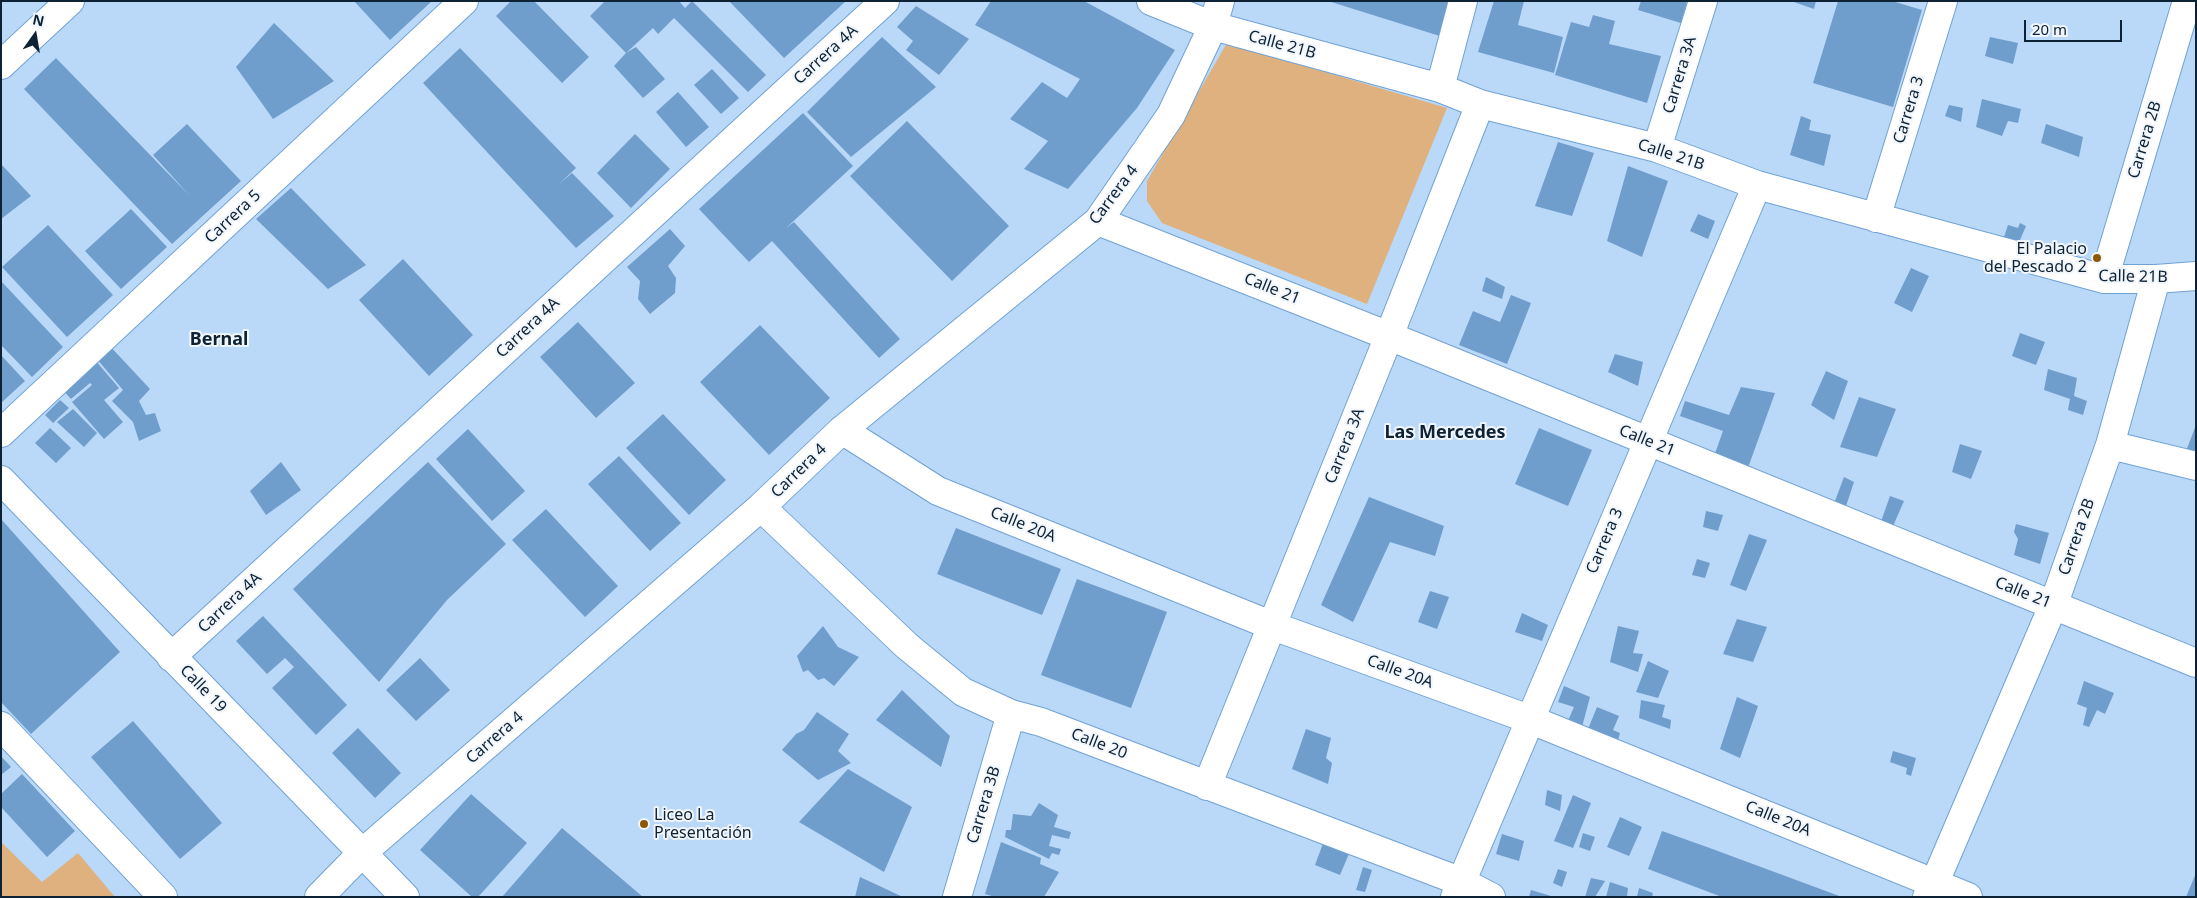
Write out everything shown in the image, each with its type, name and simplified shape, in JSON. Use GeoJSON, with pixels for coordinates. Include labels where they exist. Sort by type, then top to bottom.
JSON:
{"type":"FeatureCollection","features":[{"type":"Feature","properties":{"kind":"street"},"geometry":{"type":"LineString","coordinates":[[1,65],[70,1]]}},
{"type":"Feature","properties":{"kind":"street","name":"Carrera 5"},"geometry":{"type":"LineString","coordinates":[[1,433],[464,1]]}},
{"type":"Feature","properties":{"kind":"street","name":"Carrera 4A"},"geometry":{"type":"LineString","coordinates":[[171,657],[885,1]]}},
{"type":"Feature","properties":{"kind":"street","name":"Calle 21B"},"geometry":{"type":"LineString","coordinates":[[1151,1],[1216,14],[1440,88],[1480,104],[1657,148],[1757,185],[2104,279],[2156,279],[2196,276]]}},
{"type":"Feature","properties":{"kind":"street"},"geometry":{"type":"LineString","coordinates":[[1440,88],[1463,1]]}},
{"type":"Feature","properties":{"kind":"street","name":"Carrera 3A"},"geometry":{"type":"LineString","coordinates":[[1657,148],[1703,1]]}},
{"type":"Feature","properties":{"kind":"street","name":"Carrera 3"},"geometry":{"type":"LineString","coordinates":[[1876,218],[1942,1]]}},
{"type":"Feature","properties":{"kind":"street","name":"Carrera 2B"},"geometry":{"type":"LineString","coordinates":[[2104,279],[2187,1]]}},
{"type":"Feature","properties":{"kind":"street","name":"Carrera 4"},"geometry":{"type":"LineString","coordinates":[[319,897],[362,853],[761,507],[842,430],[1098,221],[1171,115],[1216,14]]}},
{"type":"Feature","properties":{"kind":"street","name":"Carrera 3A"},"geometry":{"type":"LineString","coordinates":[[1207,786],[1273,626],[1480,104]]}},
{"type":"Feature","properties":{"kind":"street","name":"Carrera 3"},"geometry":{"type":"LineString","coordinates":[[1458,889],[1757,185]]}},
{"type":"Feature","properties":{"kind":"street","name":"Calle 21"},"geometry":{"type":"LineString","coordinates":[[1098,221],[1389,336],[2196,663]]}},
{"type":"Feature","properties":{"kind":"street","name":"Carrera 2B"},"geometry":{"type":"LineString","coordinates":[[1931,889],[2053,606],[2110,444],[2156,279]]}},
{"type":"Feature","properties":{"kind":"street","name":"Calle 20A"},"geometry":{"type":"LineString","coordinates":[[842,430],[938,491],[1273,626],[1530,719],[1931,889],[1968,897]]}},
{"type":"Feature","properties":{"kind":"street"},"geometry":{"type":"LineString","coordinates":[[2110,444],[2196,466]]}},
{"type":"Feature","properties":{"kind":"street","name":"Calle 19"},"geometry":{"type":"LineString","coordinates":[[1,480],[405,897]]}},
{"type":"Feature","properties":{"kind":"street","name":"Calle 20"},"geometry":{"type":"LineString","coordinates":[[761,507],[932,668],[962,692],[1011,714],[1041,722],[1207,786],[1458,889],[1491,897]]}},
{"type":"Feature","properties":{"kind":"street","name":"Carrera 3B"},"geometry":{"type":"LineString","coordinates":[[957,897],[1011,714]]}},
{"type":"Feature","properties":{"kind":"street"},"geometry":{"type":"LineString","coordinates":[[1,726],[164,897]]}},
{"type":"Feature","properties":{"kind":"shaded area"},"geometry":{"type":"Polygon","coordinates":[[[1227,43],[1447,108],[1367,304],[1162,223],[1147,201],[1147,181],[1227,43]]]}},
{"type":"Feature","properties":{"kind":"shaded area"},"geometry":{"type":"Polygon","coordinates":[[[1,842],[42,882],[78,853],[115,897],[1,897],[1,842]]]}},
{"type":"Feature","properties":{"kind":"building"},"geometry":{"type":"Polygon","coordinates":[[[354,1],[432,1],[390,40],[354,1]]]}},
{"type":"Feature","properties":{"kind":"building"},"geometry":{"type":"Polygon","coordinates":[[[511,1],[534,1],[589,57],[562,83],[496,16],[511,1]]]}},
{"type":"Feature","properties":{"kind":"building"},"geometry":{"type":"Polygon","coordinates":[[[605,1],[679,1],[685,8],[692,1],[766,75],[748,92],[674,18],[658,34],[653,28],[626,53],[590,16],[605,1]]]}},
{"type":"Feature","properties":{"kind":"building"},"geometry":{"type":"Polygon","coordinates":[[[729,1],[846,1],[784,58],[729,1]]]}},
{"type":"Feature","properties":{"kind":"building"},"geometry":{"type":"Polygon","coordinates":[[[991,1],[1084,1],[1175,50],[1137,108],[1068,189],[1024,169],[1048,141],[1010,119],[1042,82],[1067,98],[1080,79],[975,25],[991,1]]]}},
{"type":"Feature","properties":{"kind":"building"},"geometry":{"type":"Polygon","coordinates":[[[1328,1],[1453,1],[1443,37],[1328,1]]]}},
{"type":"Feature","properties":{"kind":"building"},"geometry":{"type":"Polygon","coordinates":[[[1494,1],[1524,1],[1518,25],[1563,37],[1554,73],[1478,52],[1494,1]]]}},
{"type":"Feature","properties":{"kind":"building"},"geometry":{"type":"Polygon","coordinates":[[[1641,1],[1687,1],[1681,23],[1638,10],[1641,1]]]}},
{"type":"Feature","properties":{"kind":"building"},"geometry":{"type":"Polygon","coordinates":[[[1791,1],[1816,1],[1814,9],[1791,1]]]}},
{"type":"Feature","properties":{"kind":"building"},"geometry":{"type":"Polygon","coordinates":[[[1838,1],[1892,1],[1922,10],[1893,107],[1813,83],[1838,1]]]}},
{"type":"Feature","properties":{"kind":"building"},"geometry":{"type":"Polygon","coordinates":[[[916,6],[969,39],[939,75],[906,50],[913,41],[897,27],[916,6]]]}},
{"type":"Feature","properties":{"kind":"building"},"geometry":{"type":"Polygon","coordinates":[[[1593,15],[1615,21],[1609,44],[1661,56],[1647,103],[1555,75],[1571,22],[1589,27],[1593,15]]]}},
{"type":"Feature","properties":{"kind":"building"},"geometry":{"type":"Polygon","coordinates":[[[274,23],[334,81],[273,119],[236,67],[274,23]]]}},
{"type":"Feature","properties":{"kind":"building"},"geometry":{"type":"Polygon","coordinates":[[[882,37],[936,87],[851,157],[807,112],[882,37]]]}},
{"type":"Feature","properties":{"kind":"building"},"geometry":{"type":"Polygon","coordinates":[[[1990,37],[2018,43],[2013,64],[1985,56],[1990,37]]]}},
{"type":"Feature","properties":{"kind":"building"},"geometry":{"type":"Polygon","coordinates":[[[636,47],[665,79],[643,98],[614,66],[626,53],[636,47]]]}},
{"type":"Feature","properties":{"kind":"building"},"geometry":{"type":"Polygon","coordinates":[[[460,48],[576,168],[558,185],[572,173],[614,216],[576,248],[423,83],[460,48]]]}},
{"type":"Feature","properties":{"kind":"building"},"geometry":{"type":"Polygon","coordinates":[[[56,58],[190,196],[153,155],[187,124],[241,181],[172,244],[24,89],[56,58]]]}},
{"type":"Feature","properties":{"kind":"building"},"geometry":{"type":"Polygon","coordinates":[[[712,69],[739,98],[721,114],[694,85],[712,69]]]}},
{"type":"Feature","properties":{"kind":"building"},"geometry":{"type":"Polygon","coordinates":[[[678,92],[709,127],[686,147],[656,112],[678,92]]]}},
{"type":"Feature","properties":{"kind":"building"},"geometry":{"type":"Polygon","coordinates":[[[1982,99],[2021,109],[2018,123],[2008,121],[2002,136],[1976,127],[1982,99]]]}},
{"type":"Feature","properties":{"kind":"building"},"geometry":{"type":"Polygon","coordinates":[[[1949,105],[1963,108],[1961,122],[1945,116],[1949,105]]]}},
{"type":"Feature","properties":{"kind":"building"},"geometry":{"type":"Polygon","coordinates":[[[803,113],[853,166],[786,228],[794,222],[900,339],[879,358],[772,241],[749,262],[699,209],[803,113]]]}},
{"type":"Feature","properties":{"kind":"building"},"geometry":{"type":"Polygon","coordinates":[[[1801,116],[1811,120],[1809,130],[1831,135],[1824,166],[1790,155],[1801,116]]]}},
{"type":"Feature","properties":{"kind":"building"},"geometry":{"type":"Polygon","coordinates":[[[907,121],[1009,226],[952,281],[850,176],[907,121]]]}},
{"type":"Feature","properties":{"kind":"building"},"geometry":{"type":"Polygon","coordinates":[[[2046,124],[2083,137],[2079,157],[2041,143],[2046,124]]]}},
{"type":"Feature","properties":{"kind":"building"},"geometry":{"type":"Polygon","coordinates":[[[635,134],[670,169],[631,208],[597,173],[635,134]]]}},
{"type":"Feature","properties":{"kind":"building"},"geometry":{"type":"Polygon","coordinates":[[[1558,142],[1594,153],[1572,216],[1535,206],[1558,142]]]}},
{"type":"Feature","properties":{"kind":"building"},"geometry":{"type":"Polygon","coordinates":[[[1,164],[31,196],[1,219],[1,164]]]}},
{"type":"Feature","properties":{"kind":"building"},"geometry":{"type":"Polygon","coordinates":[[[1628,166],[1668,181],[1642,257],[1607,241],[1628,166]]]}},
{"type":"Feature","properties":{"kind":"building"},"geometry":{"type":"Polygon","coordinates":[[[291,188],[366,265],[328,289],[256,219],[291,188]]]}},
{"type":"Feature","properties":{"kind":"building"},"geometry":{"type":"Polygon","coordinates":[[[131,209],[167,247],[121,289],[85,251],[131,209]]]}},
{"type":"Feature","properties":{"kind":"building"},"geometry":{"type":"Polygon","coordinates":[[[1698,214],[1715,221],[1708,239],[1690,231],[1698,214]]]}},
{"type":"Feature","properties":{"kind":"building"},"geometry":{"type":"Polygon","coordinates":[[[2020,223],[2026,226],[2017,247],[2002,243],[2008,225],[2018,228],[2020,223]]]}},
{"type":"Feature","properties":{"kind":"building"},"geometry":{"type":"Polygon","coordinates":[[[48,225],[113,295],[67,337],[2,267],[48,225]]]}},
{"type":"Feature","properties":{"kind":"building"},"geometry":{"type":"Polygon","coordinates":[[[670,229],[685,246],[668,266],[676,278],[675,293],[650,314],[638,299],[640,281],[627,267],[670,229]]]}},
{"type":"Feature","properties":{"kind":"building"},"geometry":{"type":"Polygon","coordinates":[[[403,259],[473,335],[429,376],[359,300],[403,259]]]}},
{"type":"Feature","properties":{"kind":"building"},"geometry":{"type":"Polygon","coordinates":[[[1911,268],[1929,276],[1912,312],[1894,303],[1911,268]]]}},
{"type":"Feature","properties":{"kind":"building"},"geometry":{"type":"Polygon","coordinates":[[[1486,277],[1505,287],[1502,299],[1482,291],[1486,277]]]}},
{"type":"Feature","properties":{"kind":"building"},"geometry":{"type":"Polygon","coordinates":[[[1,281],[63,347],[32,377],[1,345],[1,281]]]}},
{"type":"Feature","properties":{"kind":"building"},"geometry":{"type":"Polygon","coordinates":[[[1511,295],[1531,303],[1507,364],[1459,345],[1473,311],[1500,322],[1511,295]]]}},
{"type":"Feature","properties":{"kind":"building"},"geometry":{"type":"Polygon","coordinates":[[[578,322],[635,383],[596,418],[540,357],[578,322]]]}},
{"type":"Feature","properties":{"kind":"building"},"geometry":{"type":"Polygon","coordinates":[[[760,325],[830,398],[769,455],[700,382],[760,325]]]}},
{"type":"Feature","properties":{"kind":"building"},"geometry":{"type":"Polygon","coordinates":[[[2020,333],[2045,342],[2036,365],[2012,356],[2020,333]]]}},
{"type":"Feature","properties":{"kind":"building"},"geometry":{"type":"Polygon","coordinates":[[[107,343],[150,389],[139,401],[146,415],[155,413],[161,431],[139,441],[133,422],[112,401],[123,390],[97,359],[107,343]]]}},
{"type":"Feature","properties":{"kind":"building"},"geometry":{"type":"Polygon","coordinates":[[[1615,354],[1643,362],[1638,386],[1608,372],[1615,354]]]}},
{"type":"Feature","properties":{"kind":"building"},"geometry":{"type":"Polygon","coordinates":[[[1,355],[25,381],[1,403],[1,355]]]}},
{"type":"Feature","properties":{"kind":"building"},"geometry":{"type":"Polygon","coordinates":[[[95,360],[119,388],[104,400],[123,422],[104,439],[72,402],[92,385],[90,383],[71,399],[61,388],[95,360]]]}},
{"type":"Feature","properties":{"kind":"building"},"geometry":{"type":"Polygon","coordinates":[[[2048,369],[2077,378],[2074,396],[2087,401],[2083,415],[2068,410],[2070,399],[2044,390],[2048,369]]]}},
{"type":"Feature","properties":{"kind":"building"},"geometry":{"type":"Polygon","coordinates":[[[1826,371],[1848,381],[1834,420],[1811,405],[1826,371]]]}},
{"type":"Feature","properties":{"kind":"building"},"geometry":{"type":"Polygon","coordinates":[[[1741,387],[1775,393],[1745,476],[1713,459],[1723,431],[1680,416],[1685,401],[1729,415],[1741,387]]]}},
{"type":"Feature","properties":{"kind":"building"},"geometry":{"type":"Polygon","coordinates":[[[1859,397],[1896,409],[1877,457],[1840,447],[1859,397]]]}},
{"type":"Feature","properties":{"kind":"building"},"geometry":{"type":"Polygon","coordinates":[[[60,400],[69,408],[53,423],[45,415],[60,400]]]}},
{"type":"Feature","properties":{"kind":"building"},"geometry":{"type":"Polygon","coordinates":[[[73,409],[97,433],[84,447],[57,422],[73,409]]]}},
{"type":"Feature","properties":{"kind":"building"},"geometry":{"type":"Polygon","coordinates":[[[663,414],[726,480],[689,515],[626,448],[663,414]]]}},
{"type":"Feature","properties":{"kind":"building"},"geometry":{"type":"Polygon","coordinates":[[[2196,425],[2196,462],[2183,459],[2196,425]]]}},
{"type":"Feature","properties":{"kind":"building"},"geometry":{"type":"Polygon","coordinates":[[[50,428],[71,448],[56,463],[35,443],[50,428]]]}},
{"type":"Feature","properties":{"kind":"building"},"geometry":{"type":"Polygon","coordinates":[[[1539,428],[1592,450],[1568,506],[1515,484],[1539,428]]]}},
{"type":"Feature","properties":{"kind":"building"},"geometry":{"type":"Polygon","coordinates":[[[468,429],[525,491],[492,521],[436,459],[468,429]]]}},
{"type":"Feature","properties":{"kind":"building"},"geometry":{"type":"Polygon","coordinates":[[[1960,444],[1982,451],[1971,479],[1952,472],[1960,444]]]}},
{"type":"Feature","properties":{"kind":"building"},"geometry":{"type":"Polygon","coordinates":[[[619,456],[681,523],[650,551],[588,484],[619,456]]]}},
{"type":"Feature","properties":{"kind":"building"},"geometry":{"type":"Polygon","coordinates":[[[281,462],[301,490],[266,515],[250,491],[281,462]]]}},
{"type":"Feature","properties":{"kind":"building"},"geometry":{"type":"Polygon","coordinates":[[[428,462],[506,544],[447,600],[379,682],[293,589],[428,462]]]}},
{"type":"Feature","properties":{"kind":"building"},"geometry":{"type":"Polygon","coordinates":[[[1844,477],[1854,482],[1844,512],[1832,509],[1844,477]]]}},
{"type":"Feature","properties":{"kind":"building"},"geometry":{"type":"Polygon","coordinates":[[[1890,496],[1904,501],[1890,533],[1878,530],[1890,496]]]}},
{"type":"Feature","properties":{"kind":"building"},"geometry":{"type":"Polygon","coordinates":[[[1369,497],[1444,526],[1435,556],[1390,542],[1353,622],[1321,605],[1369,497]]]}},
{"type":"Feature","properties":{"kind":"building"},"geometry":{"type":"Polygon","coordinates":[[[546,509],[618,586],[585,617],[512,540],[546,509]]]}},
{"type":"Feature","properties":{"kind":"building"},"geometry":{"type":"Polygon","coordinates":[[[1706,511],[1723,515],[1718,531],[1703,527],[1706,511]]]}},
{"type":"Feature","properties":{"kind":"building"},"geometry":{"type":"Polygon","coordinates":[[[1,519],[120,652],[31,734],[1,702],[1,519]]]}},
{"type":"Feature","properties":{"kind":"building"},"geometry":{"type":"Polygon","coordinates":[[[2016,524],[2049,533],[2040,564],[2014,555],[2018,539],[2014,532],[2016,524]]]}},
{"type":"Feature","properties":{"kind":"building"},"geometry":{"type":"Polygon","coordinates":[[[956,528],[1061,569],[1042,615],[937,574],[956,528]]]}},
{"type":"Feature","properties":{"kind":"building"},"geometry":{"type":"Polygon","coordinates":[[[1749,534],[1767,540],[1746,591],[1730,585],[1749,534]]]}},
{"type":"Feature","properties":{"kind":"building"},"geometry":{"type":"Polygon","coordinates":[[[1697,559],[1710,563],[1705,578],[1692,575],[1697,559]]]}},
{"type":"Feature","properties":{"kind":"building"},"geometry":{"type":"Polygon","coordinates":[[[1077,579],[1167,612],[1131,708],[1041,675],[1077,579]]]}},
{"type":"Feature","properties":{"kind":"building"},"geometry":{"type":"Polygon","coordinates":[[[1430,591],[1449,597],[1437,629],[1418,622],[1430,591]]]}},
{"type":"Feature","properties":{"kind":"building"},"geometry":{"type":"Polygon","coordinates":[[[1522,613],[1548,625],[1542,641],[1515,632],[1522,613]]]}},
{"type":"Feature","properties":{"kind":"building"},"geometry":{"type":"Polygon","coordinates":[[[263,616],[347,705],[316,735],[272,688],[294,667],[285,658],[267,674],[236,641],[263,616]]]}},
{"type":"Feature","properties":{"kind":"building"},"geometry":{"type":"Polygon","coordinates":[[[1737,619],[1767,627],[1753,662],[1723,654],[1737,619]]]}},
{"type":"Feature","properties":{"kind":"building"},"geometry":{"type":"Polygon","coordinates":[[[823,626],[838,647],[859,657],[834,686],[824,678],[818,680],[808,670],[803,672],[797,656],[823,626]]]}},
{"type":"Feature","properties":{"kind":"building"},"geometry":{"type":"Polygon","coordinates":[[[1618,626],[1639,631],[1633,653],[1643,654],[1638,672],[1610,662],[1618,626]]]}},
{"type":"Feature","properties":{"kind":"building"},"geometry":{"type":"Polygon","coordinates":[[[420,658],[450,690],[416,721],[386,690],[420,658]]]}},
{"type":"Feature","properties":{"kind":"building"},"geometry":{"type":"Polygon","coordinates":[[[1648,661],[1669,671],[1658,698],[1636,692],[1648,661]]]}},
{"type":"Feature","properties":{"kind":"building"},"geometry":{"type":"Polygon","coordinates":[[[2084,681],[2114,693],[2105,714],[2097,710],[2089,727],[2083,725],[2087,708],[2077,704],[2084,681]]]}},
{"type":"Feature","properties":{"kind":"building"},"geometry":{"type":"Polygon","coordinates":[[[1564,686],[1590,697],[1582,727],[1567,723],[1574,707],[1558,702],[1564,686]]]}},
{"type":"Feature","properties":{"kind":"building"},"geometry":{"type":"Polygon","coordinates":[[[902,690],[950,736],[941,767],[876,720],[902,690]]]}},
{"type":"Feature","properties":{"kind":"building"},"geometry":{"type":"Polygon","coordinates":[[[1737,697],[1758,706],[1740,758],[1720,749],[1737,697]]]}},
{"type":"Feature","properties":{"kind":"building"},"geometry":{"type":"Polygon","coordinates":[[[1641,700],[1665,705],[1662,717],[1671,720],[1670,729],[1639,718],[1641,700]]]}},
{"type":"Feature","properties":{"kind":"building"},"geometry":{"type":"Polygon","coordinates":[[[1597,707],[1619,716],[1613,730],[1620,733],[1616,748],[1586,734],[1597,707]]]}},
{"type":"Feature","properties":{"kind":"building"},"geometry":{"type":"Polygon","coordinates":[[[817,712],[849,734],[838,751],[851,763],[818,780],[782,750],[796,734],[804,730],[817,712]]]}},
{"type":"Feature","properties":{"kind":"building"},"geometry":{"type":"Polygon","coordinates":[[[133,721],[222,823],[180,859],[91,757],[133,721]]]}},
{"type":"Feature","properties":{"kind":"building"},"geometry":{"type":"Polygon","coordinates":[[[358,728],[401,773],[375,798],[332,753],[358,728]]]}},
{"type":"Feature","properties":{"kind":"building"},"geometry":{"type":"Polygon","coordinates":[[[1306,729],[1331,738],[1326,758],[1332,763],[1328,784],[1292,769],[1306,729]]]}},
{"type":"Feature","properties":{"kind":"building"},"geometry":{"type":"Polygon","coordinates":[[[1893,751],[1916,758],[1911,776],[1906,774],[1907,768],[1890,762],[1893,751]]]}},
{"type":"Feature","properties":{"kind":"building"},"geometry":{"type":"Polygon","coordinates":[[[1,756],[11,767],[1,775],[1,756]]]}},
{"type":"Feature","properties":{"kind":"building"},"geometry":{"type":"Polygon","coordinates":[[[848,769],[912,807],[884,872],[799,822],[848,769]]]}},
{"type":"Feature","properties":{"kind":"building"},"geometry":{"type":"Polygon","coordinates":[[[22,774],[75,831],[47,857],[1,807],[1,794],[22,774]]]}},
{"type":"Feature","properties":{"kind":"building"},"geometry":{"type":"Polygon","coordinates":[[[1547,790],[1562,795],[1560,811],[1545,805],[1547,790]]]}},
{"type":"Feature","properties":{"kind":"building"},"geometry":{"type":"Polygon","coordinates":[[[471,794],[527,843],[478,897],[472,897],[420,850],[471,794]]]}},
{"type":"Feature","properties":{"kind":"building"},"geometry":{"type":"Polygon","coordinates":[[[1573,795],[1591,803],[1573,848],[1554,841],[1573,795]]]}},
{"type":"Feature","properties":{"kind":"building"},"geometry":{"type":"Polygon","coordinates":[[[1039,803],[1058,815],[1054,827],[1071,832],[1069,839],[1052,835],[1049,846],[1061,849],[1059,855],[1052,853],[1049,859],[1005,837],[1006,830],[1011,830],[1013,814],[1031,816],[1039,803]]]}},
{"type":"Feature","properties":{"kind":"building"},"geometry":{"type":"Polygon","coordinates":[[[1620,817],[1642,827],[1629,856],[1607,847],[1620,817]]]}},
{"type":"Feature","properties":{"kind":"building"},"geometry":{"type":"Polygon","coordinates":[[[562,828],[643,897],[502,897],[562,828]]]}},
{"type":"Feature","properties":{"kind":"building"},"geometry":{"type":"Polygon","coordinates":[[[1662,831],[1842,897],[1722,897],[1648,869],[1662,831]]]}},
{"type":"Feature","properties":{"kind":"building"},"geometry":{"type":"Polygon","coordinates":[[[1583,833],[1595,837],[1590,851],[1579,847],[1583,833]]]}},
{"type":"Feature","properties":{"kind":"building"},"geometry":{"type":"Polygon","coordinates":[[[1502,834],[1524,841],[1519,861],[1496,854],[1502,834]]]}},
{"type":"Feature","properties":{"kind":"building"},"geometry":{"type":"Polygon","coordinates":[[[1325,838],[1351,849],[1340,875],[1315,865],[1325,838]]]}},
{"type":"Feature","properties":{"kind":"building"},"geometry":{"type":"Polygon","coordinates":[[[1001,842],[1041,858],[1040,864],[1059,872],[1044,897],[995,897],[985,894],[1001,842]]]}},
{"type":"Feature","properties":{"kind":"building"},"geometry":{"type":"Polygon","coordinates":[[[1363,867],[1372,870],[1365,892],[1356,890],[1363,867]]]}},
{"type":"Feature","properties":{"kind":"building"},"geometry":{"type":"Polygon","coordinates":[[[1558,869],[1567,872],[1562,887],[1553,883],[1558,869]]]}},
{"type":"Feature","properties":{"kind":"building"},"geometry":{"type":"Polygon","coordinates":[[[2196,873],[2196,897],[2186,897],[2196,873]]]}},
{"type":"Feature","properties":{"kind":"building"},"geometry":{"type":"Polygon","coordinates":[[[860,877],[903,897],[855,897],[860,877]]]}},
{"type":"Feature","properties":{"kind":"building"},"geometry":{"type":"Polygon","coordinates":[[[1591,878],[1605,881],[1595,897],[1585,897],[1591,878]]]}},
{"type":"Feature","properties":{"kind":"building"},"geometry":{"type":"Polygon","coordinates":[[[1610,882],[1628,888],[1627,897],[1606,897],[1610,882]]]}},
{"type":"Feature","properties":{"kind":"building"},"geometry":{"type":"Polygon","coordinates":[[[1639,888],[1653,893],[1652,897],[1637,897],[1639,888]]]}},
{"type":"Feature","properties":{"kind":"building"},"geometry":{"type":"Polygon","coordinates":[[[1531,890],[1551,896],[1551,897],[1529,897],[1531,890]]]}},
{"type":"Feature","properties":{"kind":"place","name":"El Palacio del Pescado 2"},"geometry":{"type":"Point","coordinates":[2097,258]}},
{"type":"Feature","properties":{"kind":"place","name":"Liceo La Presentación"},"geometry":{"type":"Point","coordinates":[644,824]}},
{"type":"Feature","properties":{"kind":"district","name":"Bernal"},"geometry":{"type":"Point","coordinates":[219,340]}},
{"type":"Feature","properties":{"kind":"district","name":"Las Mercedes"},"geometry":{"type":"Point","coordinates":[1445,433]}}]}
